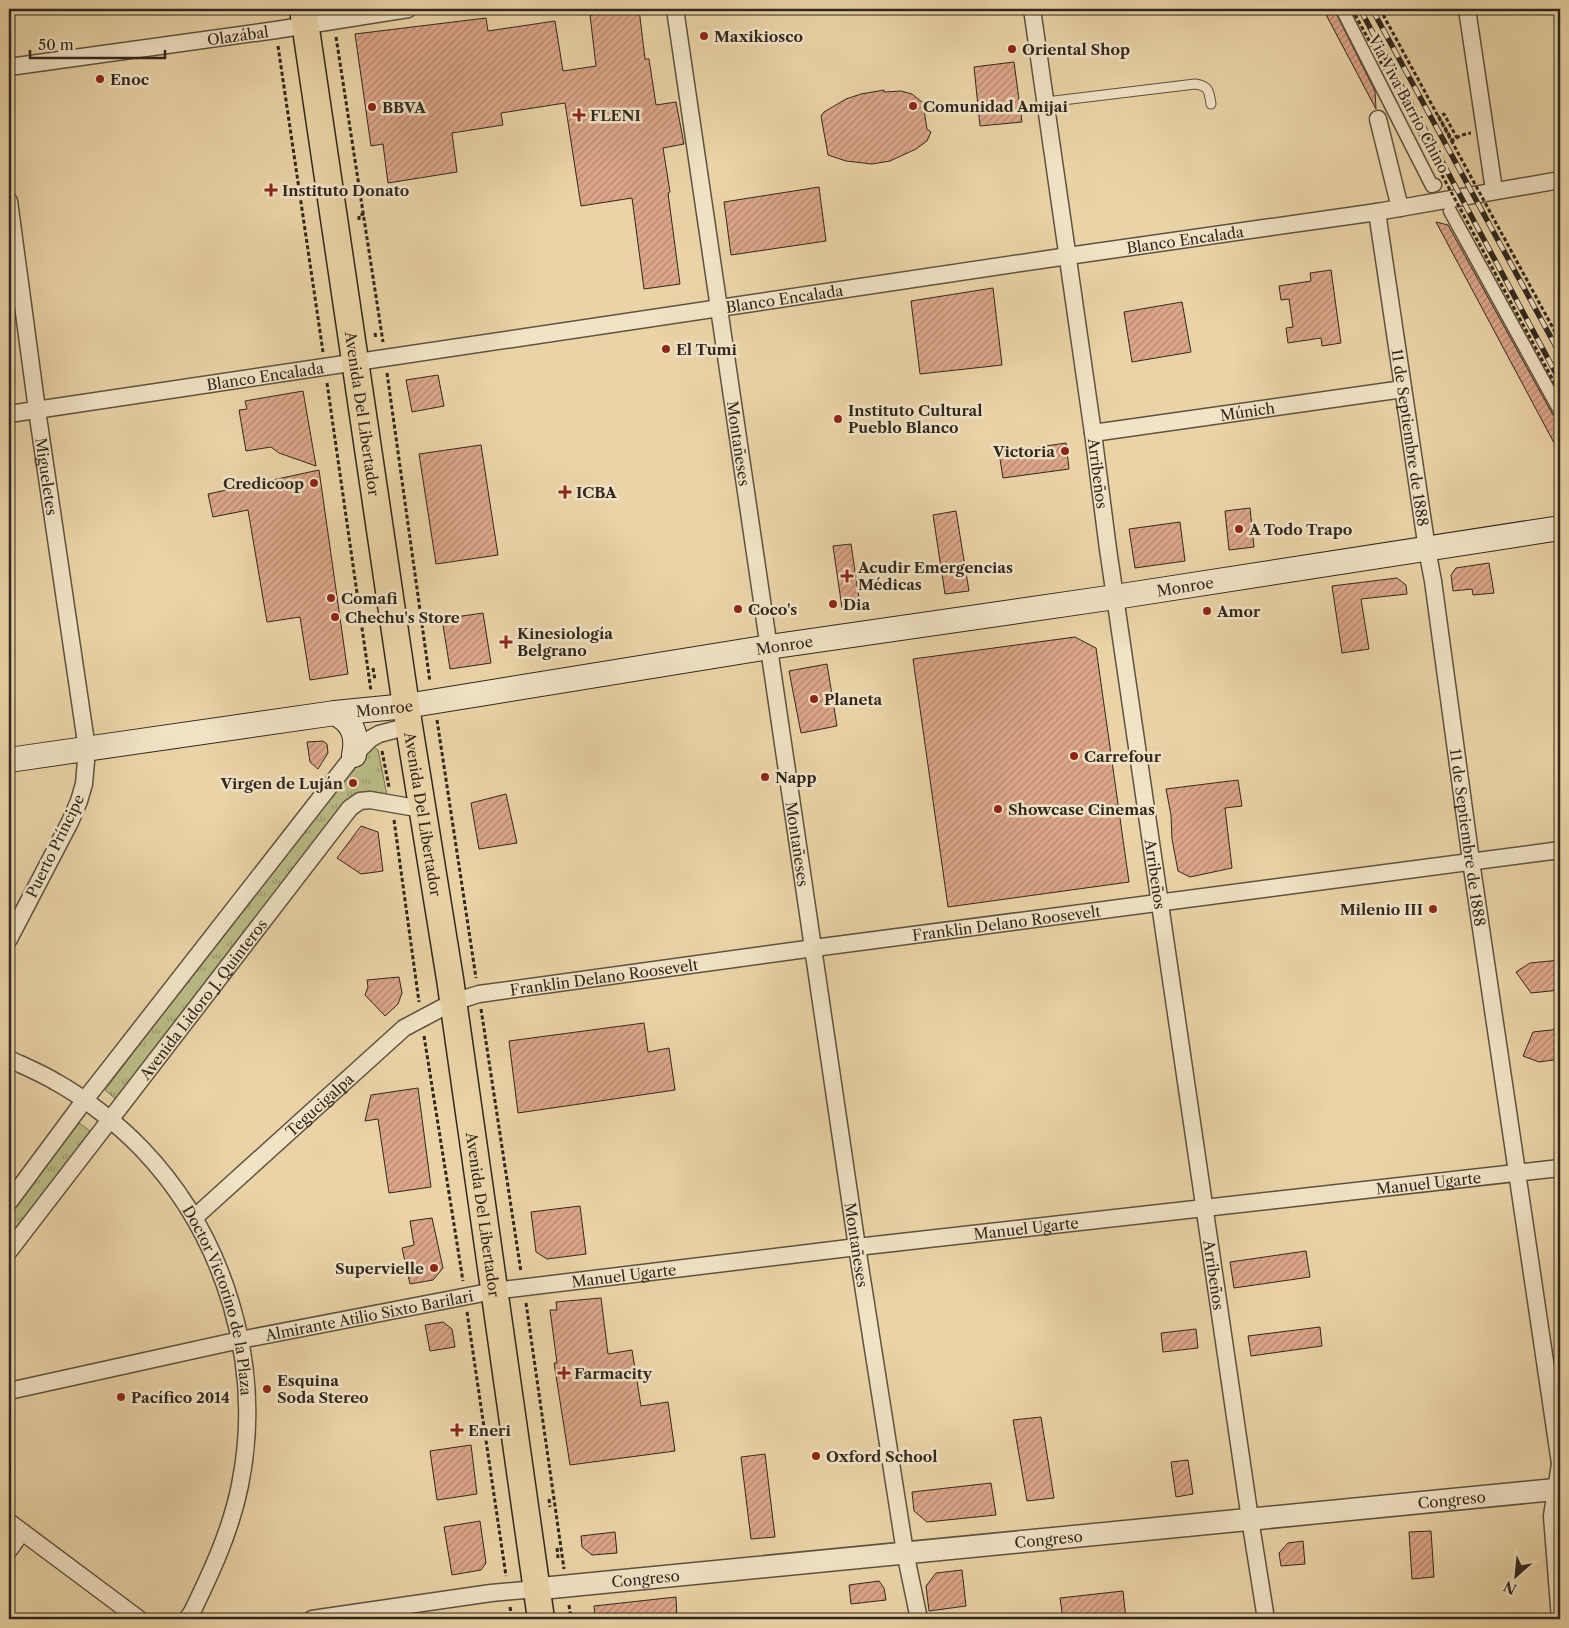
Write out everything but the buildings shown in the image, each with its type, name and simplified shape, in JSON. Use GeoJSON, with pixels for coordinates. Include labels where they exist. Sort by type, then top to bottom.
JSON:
{"type":"FeatureCollection","features":[{"type":"Feature","properties":{"kind":"main road","name":"Avenida Del Libertador"},"geometry":{"type":"LineString","coordinates":[[304,17],[407,716],[453,1002],[541,1619]]}},
{"type":"Feature","properties":{"kind":"main road","name":"Monroe"},"geometry":{"type":"LineString","coordinates":[[9,760],[335,713],[407,716],[434,701],[769,647],[1115,597],[1560,528]]}},
{"type":"Feature","properties":{"kind":"main road"},"geometry":{"type":"LineString","coordinates":[[335,713],[350,724],[355,733],[354,755]]}},
{"type":"Feature","properties":{"kind":"street","name":"Olazábal"},"geometry":{"type":"LineString","coordinates":[[9,68],[304,17],[334,20],[408,9]]}},
{"type":"Feature","properties":{"kind":"street","name":"Montañeses"},"geometry":{"type":"LineString","coordinates":[[674,9],[857,1247],[905,1552],[919,1619]]}},
{"type":"Feature","properties":{"kind":"street","name":"Arribeños"},"geometry":{"type":"LineString","coordinates":[[1032,9],[1115,597],[1266,1619]]}},
{"type":"Feature","properties":{"kind":"street","name":"Via Viva Barrio Chino"},"geometry":{"type":"LineString","coordinates":[[1342,9],[1432,186],[1435,185]]}},
{"type":"Feature","properties":{"kind":"street"},"geometry":{"type":"LineString","coordinates":[[1466,9],[1494,190]]}},
{"type":"Feature","properties":{"kind":"street"},"geometry":{"type":"LineString","coordinates":[[1378,119],[1400,208]]}},
{"type":"Feature","properties":{"kind":"street","name":"Blanco Encalada"},"geometry":{"type":"LineString","coordinates":[[9,414],[1068,256],[1377,212],[1494,190],[1560,180]]}},
{"type":"Feature","properties":{"kind":"street","name":"Migueletes"},"geometry":{"type":"LineString","coordinates":[[9,201],[37,410],[87,749]]}},
{"type":"Feature","properties":{"kind":"street"},"geometry":{"type":"LineString","coordinates":[[1450,211],[1560,411]]}},
{"type":"Feature","properties":{"kind":"street","name":"11 de Septiembre de 1888"},"geometry":{"type":"LineString","coordinates":[[1377,212],[1427,549],[1435,591],[1471,861],[1560,1464],[1558,1489],[1552,1516],[1560,1619]]}},
{"type":"Feature","properties":{"kind":"street","name":"Múnich"},"geometry":{"type":"LineString","coordinates":[[1093,433],[1403,389]]}},
{"type":"Feature","properties":{"kind":"street","name":"Avenida Lidoro J. Quinteros"},"geometry":{"type":"LineString","coordinates":[[9,1202],[84,1101],[354,755],[374,736],[407,716]]}},
{"type":"Feature","properties":{"kind":"street","name":"Puerto Príncipe"},"geometry":{"type":"LineString","coordinates":[[9,939],[79,801],[84,784],[87,749]]}},
{"type":"Feature","properties":{"kind":"street","name":"Avenida Lidoro J. Quinteros"},"geometry":{"type":"LineString","coordinates":[[9,1252],[350,808],[360,801],[370,800],[422,809]]}},
{"type":"Feature","properties":{"kind":"street","name":"Franklin Delano Roosevelt"},"geometry":{"type":"LineString","coordinates":[[453,1002],[479,994],[814,948],[1560,850]]}},
{"type":"Feature","properties":{"kind":"street","name":"Tegucigalpa"},"geometry":{"type":"LineString","coordinates":[[194,1218],[404,1028],[453,1002]]}},
{"type":"Feature","properties":{"kind":"street","name":"Doctor Victorino de la Plaza"},"geometry":{"type":"LineString","coordinates":[[9,1058],[57,1082],[109,1120],[142,1149],[165,1176],[194,1218],[221,1272],[229,1297],[240,1340],[244,1366],[247,1404],[245,1448],[240,1484],[223,1544],[187,1619]]}},
{"type":"Feature","properties":{"kind":"street","name":"Manuel Ugarte"},"geometry":{"type":"LineString","coordinates":[[494,1291],[857,1247],[1560,1168]]}},
{"type":"Feature","properties":{"kind":"street","name":"Almirante Atilio Sixto Barilari"},"geometry":{"type":"LineString","coordinates":[[9,1391],[240,1340],[494,1291]]}},
{"type":"Feature","properties":{"kind":"street","name":"Congreso"},"geometry":{"type":"LineString","coordinates":[[536,1589],[1558,1489]]}},
{"type":"Feature","properties":{"kind":"street"},"geometry":{"type":"LineString","coordinates":[[9,1522],[139,1619]]}},
{"type":"Feature","properties":{"kind":"street"},"geometry":{"type":"LineString","coordinates":[[9,1550],[22,1532]]}},
{"type":"Feature","properties":{"kind":"street"},"geometry":{"type":"LineString","coordinates":[[312,1619],[491,1593],[536,1589]]}},
{"type":"Feature","properties":{"kind":"lane"},"geometry":{"type":"LineString","coordinates":[[1046,102],[1194,84],[1203,85],[1209,92],[1211,104]]}},
{"type":"Feature","properties":{"kind":"path"},"geometry":{"type":"LineString","coordinates":[[1352,9],[1560,393]]}},
{"type":"Feature","properties":{"kind":"path"},"geometry":{"type":"LineString","coordinates":[[1380,9],[1560,341]]}},
{"type":"Feature","properties":{"kind":"path"},"geometry":{"type":"LineString","coordinates":[[334,20],[571,1619]]}},
{"type":"Feature","properties":{"kind":"path"},"geometry":{"type":"LineString","coordinates":[[1451,142],[1457,138],[1453,130],[1444,114],[1440,117],[1452,140],[1459,137],[1464,134]]}},
{"type":"Feature","properties":{"kind":"path"},"geometry":{"type":"LineString","coordinates":[[359,220],[358,215],[364,214]]}},
{"type":"Feature","properties":{"kind":"path"},"geometry":{"type":"LineString","coordinates":[[375,333],[376,339]]}},
{"type":"Feature","properties":{"kind":"path"},"geometry":{"type":"LineString","coordinates":[[373,668],[375,680]]}},
{"type":"Feature","properties":{"kind":"path"},"geometry":{"type":"LineString","coordinates":[[549,1499],[550,1507]]}},
{"type":"Feature","properties":{"kind":"path"},"geometry":{"type":"LineString","coordinates":[[557,1548],[558,1558]]}},
{"type":"Feature","properties":{"kind":"green space"},"geometry":{"type":"Polygon","coordinates":[[[365,747],[374,747],[378,750],[387,795],[368,791],[363,792],[342,804],[116,1099],[105,1090],[365,747]]]}},
{"type":"Feature","properties":{"kind":"green space"},"geometry":{"type":"Polygon","coordinates":[[[79,1123],[90,1131],[9,1240],[9,1215],[79,1123]]]}},
{"type":"Feature","properties":{"kind":"railway"},"geometry":{"type":"LineString","coordinates":[[1360,9],[1560,381]]}},
{"type":"Feature","properties":{"kind":"railway"},"geometry":{"type":"LineString","coordinates":[[1372,9],[1560,354]]}},
{"type":"Feature","properties":{"kind":"place","name":"Maxikiosco"},"geometry":{"type":"Point","coordinates":[704,36]}},
{"type":"Feature","properties":{"kind":"place","name":"Oriental Shop"},"geometry":{"type":"Point","coordinates":[1012,49]}},
{"type":"Feature","properties":{"kind":"place","name":"Enoc"},"geometry":{"type":"Point","coordinates":[100,79]}},
{"type":"Feature","properties":{"kind":"place","name":"Comunidad Amijai"},"geometry":{"type":"Point","coordinates":[913,106]}},
{"type":"Feature","properties":{"kind":"place","name":"BBVA"},"geometry":{"type":"Point","coordinates":[372,107]}},
{"type":"Feature","properties":{"kind":"place","name":"FLENI"},"geometry":{"type":"Point","coordinates":[579,115]}},
{"type":"Feature","properties":{"kind":"place","name":"Instituto Donato"},"geometry":{"type":"Point","coordinates":[271,190]}},
{"type":"Feature","properties":{"kind":"place","name":"El Tumi"},"geometry":{"type":"Point","coordinates":[666,349]}},
{"type":"Feature","properties":{"kind":"place","name":"Instituto Cultural Pueblo Blanco"},"geometry":{"type":"Point","coordinates":[838,419]}},
{"type":"Feature","properties":{"kind":"place","name":"Victoria"},"geometry":{"type":"Point","coordinates":[1065,451]}},
{"type":"Feature","properties":{"kind":"place","name":"Credicoop"},"geometry":{"type":"Point","coordinates":[314,483]}},
{"type":"Feature","properties":{"kind":"place","name":"ICBA"},"geometry":{"type":"Point","coordinates":[565,492]}},
{"type":"Feature","properties":{"kind":"place","name":"A Todo Trapo"},"geometry":{"type":"Point","coordinates":[1239,529]}},
{"type":"Feature","properties":{"kind":"place","name":"Acudir Emergencias Médicas"},"geometry":{"type":"Point","coordinates":[847,576]}},
{"type":"Feature","properties":{"kind":"place","name":"Comafi"},"geometry":{"type":"Point","coordinates":[331,598]}},
{"type":"Feature","properties":{"kind":"place","name":"Dia"},"geometry":{"type":"Point","coordinates":[833,604]}},
{"type":"Feature","properties":{"kind":"place","name":"Coco's"},"geometry":{"type":"Point","coordinates":[738,609]}},
{"type":"Feature","properties":{"kind":"place","name":"Amor"},"geometry":{"type":"Point","coordinates":[1207,611]}},
{"type":"Feature","properties":{"kind":"place","name":"Chechu's Store"},"geometry":{"type":"Point","coordinates":[335,617]}},
{"type":"Feature","properties":{"kind":"place","name":"Kinesiología Belgrano"},"geometry":{"type":"Point","coordinates":[506,642]}},
{"type":"Feature","properties":{"kind":"place","name":"Planeta"},"geometry":{"type":"Point","coordinates":[814,699]}},
{"type":"Feature","properties":{"kind":"place","name":"Carrefour"},"geometry":{"type":"Point","coordinates":[1074,756]}},
{"type":"Feature","properties":{"kind":"place","name":"Napp"},"geometry":{"type":"Point","coordinates":[765,777]}},
{"type":"Feature","properties":{"kind":"place","name":"Virgen de Luján"},"geometry":{"type":"Point","coordinates":[353,783]}},
{"type":"Feature","properties":{"kind":"place","name":"Showcase Cinemas"},"geometry":{"type":"Point","coordinates":[998,809]}},
{"type":"Feature","properties":{"kind":"place","name":"Milenio III"},"geometry":{"type":"Point","coordinates":[1433,909]}},
{"type":"Feature","properties":{"kind":"place","name":"Supervielle"},"geometry":{"type":"Point","coordinates":[434,1268]}},
{"type":"Feature","properties":{"kind":"place","name":"Farmacity"},"geometry":{"type":"Point","coordinates":[564,1373]}},
{"type":"Feature","properties":{"kind":"place","name":"Esquina Soda Stereo"},"geometry":{"type":"Point","coordinates":[267,1389]}},
{"type":"Feature","properties":{"kind":"place","name":"Pacífico 2014"},"geometry":{"type":"Point","coordinates":[121,1397]}},
{"type":"Feature","properties":{"kind":"place","name":"Eneri"},"geometry":{"type":"Point","coordinates":[457,1430]}},
{"type":"Feature","properties":{"kind":"place","name":"Oxford School"},"geometry":{"type":"Point","coordinates":[816,1456]}}]}
